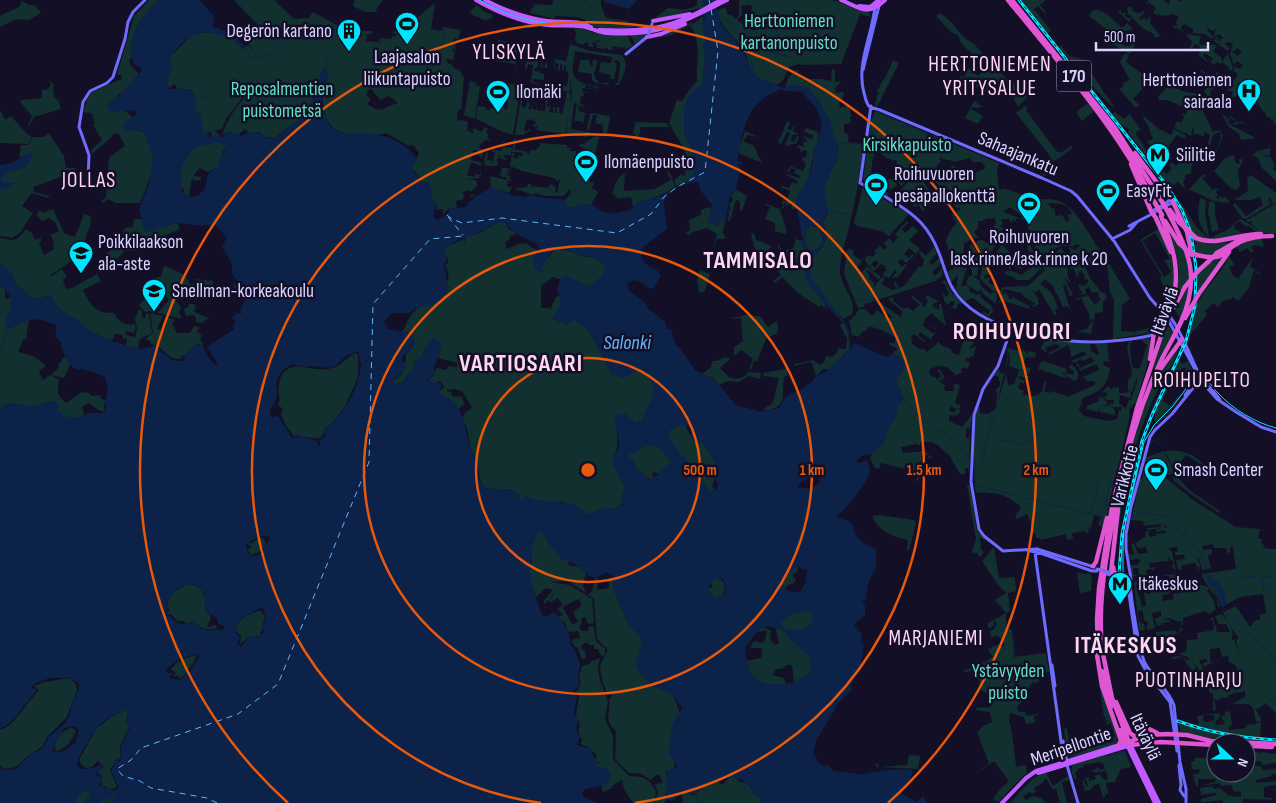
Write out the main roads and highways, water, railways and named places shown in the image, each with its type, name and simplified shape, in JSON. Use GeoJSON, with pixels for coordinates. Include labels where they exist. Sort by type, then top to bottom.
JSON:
{"type":"FeatureCollection","features":[{"type":"Feature","properties":{"kind":"highway","name":"170"},"geometry":{"type":"LineString","coordinates":[[1007,0],[1019,10]]}},
{"type":"Feature","properties":{"kind":"highway","name":"170"},"geometry":{"type":"LineString","coordinates":[[1013,0],[1120,138],[1169,211]]}},
{"type":"Feature","properties":{"kind":"highway","name":"170"},"geometry":{"type":"LineString","coordinates":[[1120,138],[1161,216]]}},
{"type":"Feature","properties":{"kind":"highway"},"geometry":{"type":"LineString","coordinates":[[1120,138],[1146,167],[1184,224],[1189,237],[1192,259],[1191,284]]}},
{"type":"Feature","properties":{"kind":"highway"},"geometry":{"type":"LineString","coordinates":[[1120,138],[1171,252],[1177,280]]}},
{"type":"Feature","properties":{"kind":"highway"},"geometry":{"type":"LineString","coordinates":[[1169,211],[1196,238],[1203,240],[1215,241],[1259,234],[1274,236]]}},
{"type":"Feature","properties":{"kind":"highway","name":"Itäväylä"},"geometry":{"type":"LineString","coordinates":[[1161,216],[1174,252],[1177,280],[1172,307],[1144,384],[1116,486],[1101,568],[1097,620],[1099,648],[1103,588],[1109,542],[1122,480],[1144,398],[1155,370],[1181,323],[1187,306],[1191,284],[1190,264],[1186,247],[1169,211]]}},
{"type":"Feature","properties":{"kind":"highway"},"geometry":{"type":"LineString","coordinates":[[1161,216],[1179,243],[1188,251],[1197,255],[1216,258],[1246,240],[1274,236]]}},
{"type":"Feature","properties":{"kind":"highway"},"geometry":{"type":"LineString","coordinates":[[1172,307],[1198,270],[1217,253],[1234,241],[1259,234]]}},
{"type":"Feature","properties":{"kind":"highway"},"geometry":{"type":"LineString","coordinates":[[1181,323],[1232,247]]}},
{"type":"Feature","properties":{"kind":"highway"},"geometry":{"type":"LineString","coordinates":[[1144,384],[1151,354],[1152,335]]}},
{"type":"Feature","properties":{"kind":"highway"},"geometry":{"type":"LineString","coordinates":[[1144,398],[1158,372],[1182,342]]}},
{"type":"Feature","properties":{"kind":"highway"},"geometry":{"type":"LineString","coordinates":[[1110,574],[1122,480]]}},
{"type":"Feature","properties":{"kind":"highway"},"geometry":{"type":"LineString","coordinates":[[1094,568],[1116,486]]}},
{"type":"Feature","properties":{"kind":"highway"},"geometry":{"type":"LineString","coordinates":[[1112,566],[1113,571],[1120,576]]}},
{"type":"Feature","properties":{"kind":"highway"},"geometry":{"type":"LineString","coordinates":[[1101,655],[1113,694],[1128,731],[1134,736],[1176,734],[1211,741],[1276,746]]}},
{"type":"Feature","properties":{"kind":"highway"},"geometry":{"type":"LineString","coordinates":[[1101,655],[1104,694],[1121,740],[1119,745]]}},
{"type":"Feature","properties":{"kind":"highway","name":"Itäväylä"},"geometry":{"type":"LineString","coordinates":[[1101,655],[1112,698],[1129,744]]}},
{"type":"Feature","properties":{"kind":"highway"},"geometry":{"type":"LineString","coordinates":[[1149,730],[1158,734]]}},
{"type":"Feature","properties":{"kind":"highway"},"geometry":{"type":"LineString","coordinates":[[1129,744],[1146,735]]}},
{"type":"Feature","properties":{"kind":"highway"},"geometry":{"type":"LineString","coordinates":[[1129,744],[1150,742],[1206,744]]}},
{"type":"Feature","properties":{"kind":"highway"},"geometry":{"type":"LineString","coordinates":[[1256,746],[1276,746]]}},
{"type":"Feature","properties":{"kind":"main road"},"geometry":{"type":"LineString","coordinates":[[88,180],[89,156],[79,127],[83,102],[90,91],[107,83],[113,77],[130,19],[135,10],[145,0]]}},
{"type":"Feature","properties":{"kind":"main road"},"geometry":{"type":"LineString","coordinates":[[476,0],[496,11],[539,24],[582,26],[595,32],[610,33],[636,33],[656,30],[679,24],[702,12]]}},
{"type":"Feature","properties":{"kind":"main road"},"geometry":{"type":"LineString","coordinates":[[485,0],[540,19],[576,21],[596,30],[655,28],[675,23],[702,12]]}},
{"type":"Feature","properties":{"kind":"main road"},"geometry":{"type":"LineString","coordinates":[[627,52],[646,38],[675,29],[708,8],[727,0]]}},
{"type":"Feature","properties":{"kind":"main road"},"geometry":{"type":"LineString","coordinates":[[841,0],[862,10],[876,6],[885,0]]}},
{"type":"Feature","properties":{"kind":"main road"},"geometry":{"type":"LineString","coordinates":[[847,0],[860,6],[876,6]]}},
{"type":"Feature","properties":{"kind":"main road"},"geometry":{"type":"LineString","coordinates":[[876,6],[862,65],[861,81],[867,102],[871,107],[860,183],[914,214],[924,225],[938,250],[949,282],[962,301],[979,314],[1011,329],[1034,335],[1070,340],[1114,341],[1152,335],[1162,310]]}},
{"type":"Feature","properties":{"kind":"main road"},"geometry":{"type":"LineString","coordinates":[[646,38],[653,22],[702,12]]}},
{"type":"Feature","properties":{"kind":"main road","name":"Sahaajankatu"},"geometry":{"type":"LineString","coordinates":[[871,107],[1071,191],[1080,198],[1112,239],[1162,310]]}},
{"type":"Feature","properties":{"kind":"main road"},"geometry":{"type":"LineString","coordinates":[[1112,239],[1171,202]]}},
{"type":"Feature","properties":{"kind":"main road"},"geometry":{"type":"LineString","coordinates":[[1162,310],[1182,342],[1200,378],[1220,401],[1264,429],[1276,431]]}},
{"type":"Feature","properties":{"kind":"main road"},"geometry":{"type":"LineString","coordinates":[[1011,329],[996,370],[982,392],[973,420],[971,482],[981,534],[1003,551],[1037,551],[1127,579]]}},
{"type":"Feature","properties":{"kind":"main road"},"geometry":{"type":"LineString","coordinates":[[1182,342],[1200,378]]}},
{"type":"Feature","properties":{"kind":"main road","name":"Varikkotie"},"geometry":{"type":"LineString","coordinates":[[1186,803],[1185,797],[1180,790],[1182,784],[1172,700],[1148,668],[1142,655],[1127,579],[1126,534],[1149,439],[1153,431],[1167,419],[1200,378]]}},
{"type":"Feature","properties":{"kind":"main road"},"geometry":{"type":"LineString","coordinates":[[1037,551],[1066,762],[1078,803]]}},
{"type":"Feature","properties":{"kind":"main road"},"geometry":{"type":"LineString","coordinates":[[1110,574],[1127,579]]}},
{"type":"Feature","properties":{"kind":"main road","name":"Meripellontie"},"geometry":{"type":"LineString","coordinates":[[1066,762],[1129,744]]}},
{"type":"Feature","properties":{"kind":"main road","name":"Meripellontie"},"geometry":{"type":"LineString","coordinates":[[1004,803],[1034,772],[1119,745],[1129,744]]}},
{"type":"Feature","properties":{"kind":"main road","name":"Itäväylä"},"geometry":{"type":"LineString","coordinates":[[1129,744],[1157,803]]}},
{"type":"Feature","properties":{"kind":"water","name":"Salonki"},"geometry":{"type":"Polygon","coordinates":[[[159,0],[199,0],[214,16],[213,22],[215,22],[212,26],[228,32],[244,45],[243,47],[222,35],[204,32],[187,39],[170,56],[172,64],[168,86],[170,89],[183,88],[192,91],[196,102],[196,110],[201,117],[203,131],[209,134],[208,138],[216,135],[222,137],[228,132],[237,133],[241,136],[253,132],[269,138],[277,137],[310,113],[313,96],[319,84],[321,73],[323,69],[326,70],[328,77],[322,100],[329,125],[339,132],[362,133],[392,139],[411,152],[416,158],[412,166],[413,170],[421,181],[428,182],[430,186],[431,200],[437,204],[434,215],[438,220],[448,213],[450,208],[457,209],[467,206],[470,201],[473,201],[473,198],[490,188],[498,189],[514,196],[526,197],[531,195],[562,199],[568,208],[589,204],[607,213],[618,213],[632,208],[638,202],[660,196],[687,180],[695,172],[696,168],[690,145],[684,135],[684,109],[687,98],[702,84],[705,58],[703,43],[705,42],[702,24],[705,18],[702,0],[715,0],[721,24],[742,49],[751,70],[757,77],[786,88],[791,85],[807,87],[820,102],[830,120],[839,153],[824,188],[828,210],[823,223],[827,237],[812,261],[810,276],[846,324],[849,331],[851,349],[854,343],[887,357],[892,354],[902,359],[905,364],[901,375],[895,379],[905,400],[898,405],[897,415],[889,426],[884,443],[872,454],[862,456],[856,461],[859,463],[866,460],[870,472],[856,496],[837,516],[837,518],[850,522],[858,538],[876,550],[876,567],[868,584],[866,600],[862,601],[865,605],[865,615],[854,625],[862,634],[861,643],[864,645],[861,664],[851,686],[852,689],[839,702],[816,741],[813,753],[819,763],[826,767],[827,764],[834,771],[861,775],[887,770],[913,770],[908,788],[898,791],[917,802],[923,796],[927,803],[763,803],[754,794],[752,788],[743,780],[730,777],[711,783],[696,794],[682,793],[673,801],[667,800],[665,797],[668,782],[667,771],[678,767],[668,753],[671,729],[682,708],[671,694],[658,689],[643,677],[637,667],[639,648],[642,643],[640,637],[628,624],[615,593],[614,577],[606,572],[597,577],[590,576],[575,564],[562,559],[551,547],[543,533],[538,532],[532,548],[532,561],[529,571],[531,584],[542,615],[546,617],[552,612],[558,615],[568,631],[571,645],[575,650],[580,665],[578,677],[580,685],[574,691],[577,697],[574,714],[578,718],[576,731],[580,737],[577,744],[590,748],[596,761],[601,763],[596,765],[596,767],[608,769],[611,774],[607,784],[586,789],[583,792],[582,796],[597,803],[109,803],[115,797],[114,794],[110,799],[103,800],[101,803],[93,803],[93,801],[82,803],[89,796],[90,791],[88,790],[79,794],[75,802],[81,803],[0,803],[0,768],[4,770],[16,769],[30,755],[42,749],[48,738],[69,717],[79,683],[74,680],[54,678],[35,684],[30,688],[37,691],[10,723],[0,728],[0,411],[12,404],[32,407],[53,401],[59,404],[57,410],[66,417],[81,417],[85,414],[86,416],[87,413],[102,413],[106,408],[105,403],[108,389],[105,377],[83,369],[74,368],[69,363],[61,343],[55,336],[56,325],[38,320],[28,320],[10,329],[6,327],[11,297],[0,284],[0,265],[13,275],[16,285],[31,297],[37,299],[48,296],[52,297],[58,308],[70,317],[78,320],[87,329],[108,340],[138,349],[155,346],[172,360],[185,360],[183,357],[186,356],[188,351],[200,343],[211,361],[216,365],[218,364],[207,347],[234,329],[233,324],[236,322],[232,318],[237,313],[243,313],[240,311],[245,300],[233,289],[234,283],[238,287],[239,285],[232,273],[232,264],[222,247],[227,237],[215,225],[203,226],[178,223],[148,232],[143,228],[139,209],[148,186],[153,157],[145,133],[135,130],[126,131],[123,125],[137,113],[134,110],[113,112],[108,110],[107,104],[119,96],[141,72],[141,68],[135,64],[132,58],[132,40],[142,18],[159,0]],[[780,89],[768,95],[757,104],[749,115],[738,155],[738,161],[743,164],[737,164],[741,167],[736,188],[730,197],[725,223],[718,218],[718,228],[716,225],[708,222],[712,205],[701,191],[698,182],[682,185],[672,191],[665,199],[664,205],[667,229],[641,249],[641,255],[645,263],[661,275],[654,288],[651,289],[636,281],[627,284],[629,291],[645,302],[648,308],[665,322],[667,329],[671,329],[676,345],[695,370],[716,381],[736,405],[762,412],[779,408],[786,397],[810,384],[816,376],[827,371],[850,349],[849,336],[845,325],[806,281],[805,268],[808,257],[800,240],[803,240],[803,238],[796,195],[800,194],[808,178],[812,166],[813,149],[818,142],[822,124],[817,109],[802,92],[780,89]],[[220,142],[197,147],[182,166],[182,184],[180,189],[188,196],[198,196],[205,188],[207,176],[213,169],[219,166],[220,159],[227,147],[220,142]],[[499,222],[467,238],[458,238],[444,251],[447,260],[444,265],[447,278],[445,279],[449,287],[439,303],[417,308],[409,313],[391,314],[384,321],[388,329],[409,333],[414,336],[415,346],[401,360],[405,362],[405,368],[392,382],[397,384],[404,383],[405,376],[412,371],[416,360],[422,357],[425,348],[433,338],[436,338],[442,345],[435,366],[433,366],[436,372],[427,381],[440,383],[442,387],[439,392],[453,401],[459,410],[473,456],[477,463],[475,466],[481,484],[486,488],[513,490],[519,495],[518,498],[522,500],[525,496],[536,500],[573,504],[588,514],[623,505],[621,498],[626,489],[613,464],[619,445],[614,418],[617,414],[626,414],[636,423],[641,421],[652,395],[652,383],[644,371],[639,370],[623,378],[612,374],[589,331],[576,321],[566,325],[552,319],[562,302],[557,291],[560,279],[565,275],[586,286],[601,277],[605,271],[605,266],[594,257],[583,256],[559,248],[553,250],[549,255],[545,261],[542,269],[544,272],[542,273],[536,270],[533,261],[535,252],[539,249],[537,244],[517,234],[506,223],[499,222]],[[810,226],[806,233],[807,248],[812,251],[817,249],[823,237],[817,227],[810,226]],[[359,352],[347,355],[335,366],[328,368],[300,367],[293,364],[287,367],[277,381],[277,396],[270,412],[271,417],[278,416],[292,438],[302,436],[317,441],[318,444],[316,446],[321,444],[319,440],[325,437],[324,431],[344,409],[351,397],[358,381],[362,364],[359,361],[359,352]],[[680,425],[670,430],[669,437],[682,456],[688,461],[689,470],[687,474],[699,477],[711,491],[718,488],[715,478],[718,468],[704,444],[695,442],[692,439],[691,428],[686,425],[680,425]],[[650,445],[641,448],[636,453],[631,453],[627,456],[633,460],[637,469],[649,479],[656,476],[672,462],[660,449],[650,445]],[[812,477],[805,480],[798,487],[809,489],[820,483],[819,478],[812,477]],[[261,536],[246,544],[248,554],[251,556],[261,554],[270,538],[268,536],[261,536]],[[798,567],[790,571],[784,578],[782,585],[787,591],[800,592],[805,586],[807,570],[798,567]],[[716,578],[710,583],[708,589],[716,598],[725,594],[726,586],[723,579],[716,578]],[[190,584],[179,589],[166,603],[168,607],[167,616],[181,624],[195,621],[204,629],[224,630],[224,626],[218,624],[217,618],[205,611],[205,597],[202,590],[190,584]],[[263,608],[241,619],[236,626],[235,631],[240,638],[237,643],[241,647],[248,637],[255,636],[258,638],[264,632],[262,628],[266,617],[263,608]],[[807,611],[789,615],[781,623],[782,627],[798,630],[808,627],[813,618],[812,612],[807,611]],[[768,626],[755,634],[745,648],[747,661],[753,675],[763,682],[770,684],[782,684],[806,676],[810,670],[809,656],[781,629],[768,626]],[[194,654],[180,659],[167,668],[166,673],[175,673],[170,676],[171,680],[173,678],[180,681],[186,672],[191,672],[191,668],[200,656],[194,654]],[[128,710],[105,720],[93,734],[82,752],[77,765],[81,769],[94,768],[101,764],[103,766],[95,775],[101,777],[102,782],[98,786],[111,789],[112,791],[119,789],[111,770],[117,760],[120,762],[121,746],[130,728],[127,724],[128,710]],[[75,726],[64,728],[52,751],[63,752],[75,743],[79,730],[75,726]]]}},
{"type":"Feature","properties":{"kind":"water"},"geometry":{"type":"Polygon","coordinates":[[[605,0],[637,0],[629,9],[604,2],[605,0]]]}},
{"type":"Feature","properties":{"kind":"water"},"geometry":{"type":"Polygon","coordinates":[[[31,151],[33,153],[27,165],[1,178],[3,182],[16,183],[9,188],[0,189],[0,165],[12,163],[31,151]]]}},
{"type":"Feature","properties":{"kind":"water"},"geometry":{"type":"Polygon","coordinates":[[[1210,575],[1220,584],[1225,593],[1225,605],[1223,605],[1218,592],[1210,585],[1206,577],[1210,575]]]}},
{"type":"Feature","properties":{"kind":"waterway"},"geometry":{"type":"LineString","coordinates":[[628,8],[629,15]]}},
{"type":"Feature","properties":{"kind":"waterway"},"geometry":{"type":"LineString","coordinates":[[721,17],[743,39],[753,68]]}},
{"type":"Feature","properties":{"kind":"waterway"},"geometry":{"type":"LineString","coordinates":[[778,22],[776,34],[782,39]]}},
{"type":"Feature","properties":{"kind":"waterway"},"geometry":{"type":"LineString","coordinates":[[283,42],[302,28],[318,25]]}},
{"type":"Feature","properties":{"kind":"waterway"},"geometry":{"type":"LineString","coordinates":[[321,25],[361,37]]}},
{"type":"Feature","properties":{"kind":"waterway"},"geometry":{"type":"LineString","coordinates":[[436,49],[441,46],[445,33]]}},
{"type":"Feature","properties":{"kind":"waterway"},"geometry":{"type":"LineString","coordinates":[[328,54],[347,35]]}},
{"type":"Feature","properties":{"kind":"waterway"},"geometry":{"type":"LineString","coordinates":[[272,53],[282,43]]}},
{"type":"Feature","properties":{"kind":"waterway"},"geometry":{"type":"LineString","coordinates":[[788,44],[795,51]]}},
{"type":"Feature","properties":{"kind":"waterway"},"geometry":{"type":"LineString","coordinates":[[243,46],[252,58],[258,58]]}},
{"type":"Feature","properties":{"kind":"waterway"},"geometry":{"type":"LineString","coordinates":[[753,46],[791,57]]}},
{"type":"Feature","properties":{"kind":"waterway"},"geometry":{"type":"LineString","coordinates":[[753,47],[792,58]]}},
{"type":"Feature","properties":{"kind":"waterway"},"geometry":{"type":"LineString","coordinates":[[435,56],[436,50]]}},
{"type":"Feature","properties":{"kind":"waterway"},"geometry":{"type":"LineString","coordinates":[[260,58],[270,53]]}},
{"type":"Feature","properties":{"kind":"waterway"},"geometry":{"type":"LineString","coordinates":[[425,80],[428,57],[432,57]]}},
{"type":"Feature","properties":{"kind":"waterway"},"geometry":{"type":"LineString","coordinates":[[325,70],[327,58]]}},
{"type":"Feature","properties":{"kind":"waterway"},"geometry":{"type":"LineString","coordinates":[[396,73],[411,80]]}},
{"type":"Feature","properties":{"kind":"waterway"},"geometry":{"type":"LineString","coordinates":[[412,81],[423,80]]}},
{"type":"Feature","properties":{"kind":"waterway"},"geometry":{"type":"LineString","coordinates":[[809,86],[818,82]]}},
{"type":"Feature","properties":{"kind":"waterway"},"geometry":{"type":"LineString","coordinates":[[419,87],[424,87]]}},
{"type":"Feature","properties":{"kind":"waterway"},"geometry":{"type":"LineString","coordinates":[[195,99],[208,97]]}},
{"type":"Feature","properties":{"kind":"waterway"},"geometry":{"type":"LineString","coordinates":[[869,142],[873,117]]}},
{"type":"Feature","properties":{"kind":"waterway"},"geometry":{"type":"LineString","coordinates":[[901,126],[913,128],[941,140]]}},
{"type":"Feature","properties":{"kind":"waterway"},"geometry":{"type":"LineString","coordinates":[[870,134],[876,132]]}},
{"type":"Feature","properties":{"kind":"waterway"},"geometry":{"type":"LineString","coordinates":[[565,201],[576,189],[584,175],[591,144]]}},
{"type":"Feature","properties":{"kind":"waterway"},"geometry":{"type":"LineString","coordinates":[[839,144],[856,144]]}},
{"type":"Feature","properties":{"kind":"waterway"},"geometry":{"type":"LineString","coordinates":[[1059,154],[1071,147]]}},
{"type":"Feature","properties":{"kind":"waterway"},"geometry":{"type":"LineString","coordinates":[[1051,161],[1057,155]]}},
{"type":"Feature","properties":{"kind":"waterway"},"geometry":{"type":"LineString","coordinates":[[1047,170],[1049,164]]}},
{"type":"Feature","properties":{"kind":"waterway"},"geometry":{"type":"LineString","coordinates":[[828,210],[839,213]]}},
{"type":"Feature","properties":{"kind":"waterway"},"geometry":{"type":"LineString","coordinates":[[840,213],[850,215]]}},
{"type":"Feature","properties":{"kind":"waterway"},"geometry":{"type":"LineString","coordinates":[[716,241],[717,234]]}},
{"type":"Feature","properties":{"kind":"waterway"},"geometry":{"type":"LineString","coordinates":[[798,268],[804,270]]}},
{"type":"Feature","properties":{"kind":"waterway"},"geometry":{"type":"LineString","coordinates":[[50,296],[63,286]]}},
{"type":"Feature","properties":{"kind":"waterway"},"geometry":{"type":"LineString","coordinates":[[866,301],[881,298]]}},
{"type":"Feature","properties":{"kind":"waterway"},"geometry":{"type":"LineString","coordinates":[[855,299],[865,300]]}},
{"type":"Feature","properties":{"kind":"waterway"},"geometry":{"type":"LineString","coordinates":[[837,309],[841,306]]}},
{"type":"Feature","properties":{"kind":"waterway"},"geometry":{"type":"LineString","coordinates":[[868,326],[882,330]]}},
{"type":"Feature","properties":{"kind":"waterway"},"geometry":{"type":"LineString","coordinates":[[3,341],[8,328]]}},
{"type":"Feature","properties":{"kind":"waterway"},"geometry":{"type":"LineString","coordinates":[[884,332],[896,337]]}},
{"type":"Feature","properties":{"kind":"waterway"},"geometry":{"type":"LineString","coordinates":[[896,345],[900,341]]}},
{"type":"Feature","properties":{"kind":"waterway"},"geometry":{"type":"LineString","coordinates":[[0,348],[2,342]]}},
{"type":"Feature","properties":{"kind":"waterway"},"geometry":{"type":"LineString","coordinates":[[893,354],[898,349],[895,347]]}},
{"type":"Feature","properties":{"kind":"waterway"},"geometry":{"type":"LineString","coordinates":[[1172,356],[1181,352],[1179,348]]}},
{"type":"Feature","properties":{"kind":"waterway"},"geometry":{"type":"LineString","coordinates":[[905,400],[921,418],[945,433],[958,447]]}},
{"type":"Feature","properties":{"kind":"waterway"},"geometry":{"type":"LineString","coordinates":[[981,464],[993,416]]}},
{"type":"Feature","properties":{"kind":"waterway"},"geometry":{"type":"LineString","coordinates":[[1032,439],[1045,428]]}},
{"type":"Feature","properties":{"kind":"waterway"},"geometry":{"type":"LineString","coordinates":[[996,439],[1022,444],[1031,440]]}},
{"type":"Feature","properties":{"kind":"waterway"},"geometry":{"type":"LineString","coordinates":[[1151,444],[1153,441],[1160,439]]}},
{"type":"Feature","properties":{"kind":"waterway"},"geometry":{"type":"LineString","coordinates":[[1155,441],[1163,445]]}},
{"type":"Feature","properties":{"kind":"waterway"},"geometry":{"type":"LineString","coordinates":[[960,448],[969,456]]}},
{"type":"Feature","properties":{"kind":"waterway"},"geometry":{"type":"LineString","coordinates":[[975,460],[975,485],[1020,496]]}},
{"type":"Feature","properties":{"kind":"waterway"},"geometry":{"type":"LineString","coordinates":[[1145,465],[1165,469]]}},
{"type":"Feature","properties":{"kind":"waterway"},"geometry":{"type":"LineString","coordinates":[[1166,470],[1171,474]]}},
{"type":"Feature","properties":{"kind":"waterway"},"geometry":{"type":"LineString","coordinates":[[1173,476],[1181,485]]}},
{"type":"Feature","properties":{"kind":"waterway"},"geometry":{"type":"LineString","coordinates":[[1091,513],[1100,477]]}},
{"type":"Feature","properties":{"kind":"waterway"},"geometry":{"type":"LineString","coordinates":[[1105,506],[1110,482],[1114,482]]}},
{"type":"Feature","properties":{"kind":"waterway"},"geometry":{"type":"LineString","coordinates":[[1026,498],[1092,514]]}},
{"type":"Feature","properties":{"kind":"waterway"},"geometry":{"type":"LineString","coordinates":[[1099,514],[1105,506],[1108,506]]}},
{"type":"Feature","properties":{"kind":"waterway"},"geometry":{"type":"LineString","coordinates":[[1133,510],[1139,513],[1167,516],[1181,534]]}},
{"type":"Feature","properties":{"kind":"waterway"},"geometry":{"type":"LineString","coordinates":[[1094,514],[1103,516],[1101,524]]}},
{"type":"Feature","properties":{"kind":"waterway"},"geometry":{"type":"LineString","coordinates":[[1184,535],[1187,529]]}},
{"type":"Feature","properties":{"kind":"waterway"},"geometry":{"type":"LineString","coordinates":[[1183,535],[1190,540],[1204,560],[1206,569]]}},
{"type":"Feature","properties":{"kind":"waterway"},"geometry":{"type":"LineString","coordinates":[[1206,575],[1210,585],[1219,594],[1223,607]]}},
{"type":"Feature","properties":{"kind":"waterway"},"geometry":{"type":"LineString","coordinates":[[1265,592],[1261,578],[1276,575]]}},
{"type":"Feature","properties":{"kind":"waterway"},"geometry":{"type":"LineString","coordinates":[[1238,579],[1251,576],[1259,578]]}},
{"type":"Feature","properties":{"kind":"waterway"},"geometry":{"type":"LineString","coordinates":[[1225,612],[1269,652],[1276,662]]}},
{"type":"Feature","properties":{"kind":"waterway"},"geometry":{"type":"LineString","coordinates":[[1013,638],[1015,654]]}},
{"type":"Feature","properties":{"kind":"waterway"},"geometry":{"type":"LineString","coordinates":[[1269,701],[1276,699]]}},
{"type":"Feature","properties":{"kind":"waterway"},"geometry":{"type":"LineString","coordinates":[[1102,702],[1104,716],[1111,724],[1116,738]]}},
{"type":"Feature","properties":{"kind":"waterway"},"geometry":{"type":"LineString","coordinates":[[1071,754],[1093,746],[1106,744]]}},
{"type":"Feature","properties":{"kind":"waterway"},"geometry":{"type":"LineString","coordinates":[[1107,756],[1125,752],[1130,764]]}},
{"type":"Feature","properties":{"kind":"waterway"},"geometry":{"type":"LineString","coordinates":[[697,794],[699,803]]}},
{"type":"Feature","properties":{"kind":"tunnel"},"geometry":{"type":"LineString","coordinates":[[1098,648],[1099,654]]}},
{"type":"Feature","properties":{"kind":"tram line"},"geometry":{"type":"LineString","coordinates":[[479,0],[515,16],[553,24]]}},
{"type":"Feature","properties":{"kind":"tram line"},"geometry":{"type":"LineString","coordinates":[[1123,574],[1124,529],[1144,442],[1154,425],[1173,406],[1194,378],[1198,376],[1204,377],[1224,399],[1245,415],[1276,428]]}},
{"type":"Feature","properties":{"kind":"railway"},"geometry":{"type":"LineString","coordinates":[[1019,0],[1167,186],[1182,210],[1191,233],[1196,268],[1195,306],[1186,341],[1142,441],[1122,534],[1119,574]]}},
{"type":"Feature","properties":{"kind":"railway"},"geometry":{"type":"LineString","coordinates":[[1178,721],[1226,734],[1276,740]]}},
{"type":"Feature","properties":{"kind":"place","name":"Laajasalon liikuntapuisto"},"geometry":{"type":"Point","coordinates":[407,45]}},
{"type":"Feature","properties":{"kind":"place","name":"Degerön kartano"},"geometry":{"type":"Point","coordinates":[349,52]}},
{"type":"Feature","properties":{"kind":"place","name":"Herttoniemen sairaala"},"geometry":{"type":"Point","coordinates":[1249,112]}},
{"type":"Feature","properties":{"kind":"place","name":"Ilomäki"},"geometry":{"type":"Point","coordinates":[498,113]}},
{"type":"Feature","properties":{"kind":"place","name":"Siilitie"},"geometry":{"type":"Point","coordinates":[1158,176]}},
{"type":"Feature","properties":{"kind":"place","name":"Ilomäenpuisto"},"geometry":{"type":"Point","coordinates":[586,183]}},
{"type":"Feature","properties":{"kind":"place","name":"Roihuvuoren pesäpallokenttä"},"geometry":{"type":"Point","coordinates":[876,206]}},
{"type":"Feature","properties":{"kind":"place","name":"EasyFit"},"geometry":{"type":"Point","coordinates":[1108,212]}},
{"type":"Feature","properties":{"kind":"place","name":"Roihuvuoren lask.rinne/lask.rinne k 20"},"geometry":{"type":"Point","coordinates":[1029,225]}},
{"type":"Feature","properties":{"kind":"place","name":"Poikkilaakson ala-aste"},"geometry":{"type":"Point","coordinates":[81,274]}},
{"type":"Feature","properties":{"kind":"place","name":"Snellman-korkeakoulu"},"geometry":{"type":"Point","coordinates":[154,312]}},
{"type":"Feature","properties":{"kind":"place","name":"Smash Center"},"geometry":{"type":"Point","coordinates":[1156,491]}},
{"type":"Feature","properties":{"kind":"place","name":"Itäkeskus"},"geometry":{"type":"Point","coordinates":[1120,605]}},
{"type":"Feature","properties":{"kind":"district","name":"YLISKYLÄ"},"geometry":{"type":"Point","coordinates":[509,52]}},
{"type":"Feature","properties":{"kind":"district","name":"HERTTONIEMEN YRITYSALUE"},"geometry":{"type":"Point","coordinates":[990,76]}},
{"type":"Feature","properties":{"kind":"district","name":"JOLLAS"},"geometry":{"type":"Point","coordinates":[89,180]}},
{"type":"Feature","properties":{"kind":"district","name":"TAMMISALO"},"geometry":{"type":"Point","coordinates":[758,260]}},
{"type":"Feature","properties":{"kind":"district","name":"ROIHUVUORI"},"geometry":{"type":"Point","coordinates":[1012,331]}},
{"type":"Feature","properties":{"kind":"district","name":"VARTIOSAARI"},"geometry":{"type":"Point","coordinates":[521,363]}},
{"type":"Feature","properties":{"kind":"district","name":"ROIHUPELTO"},"geometry":{"type":"Point","coordinates":[1202,380]}},
{"type":"Feature","properties":{"kind":"district","name":"MARJANIEMI"},"geometry":{"type":"Point","coordinates":[936,638]}},
{"type":"Feature","properties":{"kind":"district","name":"ITÄKESKUS"},"geometry":{"type":"Point","coordinates":[1126,645]}},
{"type":"Feature","properties":{"kind":"district","name":"PUOTINHARJU"},"geometry":{"type":"Point","coordinates":[1189,680]}},
{"type":"Feature","properties":{"kind":"park label","name":"Herttoniemen kartanonpuisto"},"geometry":{"type":"Point","coordinates":[789,32]}},
{"type":"Feature","properties":{"kind":"park label","name":"Reposalmentien puistometsä"},"geometry":{"type":"Point","coordinates":[282,100]}},
{"type":"Feature","properties":{"kind":"park label","name":"Kirsikkapuisto"},"geometry":{"type":"Point","coordinates":[907,145]}},
{"type":"Feature","properties":{"kind":"park label","name":"Ystävyyden puisto"},"geometry":{"type":"Point","coordinates":[1008,682]}}]}
